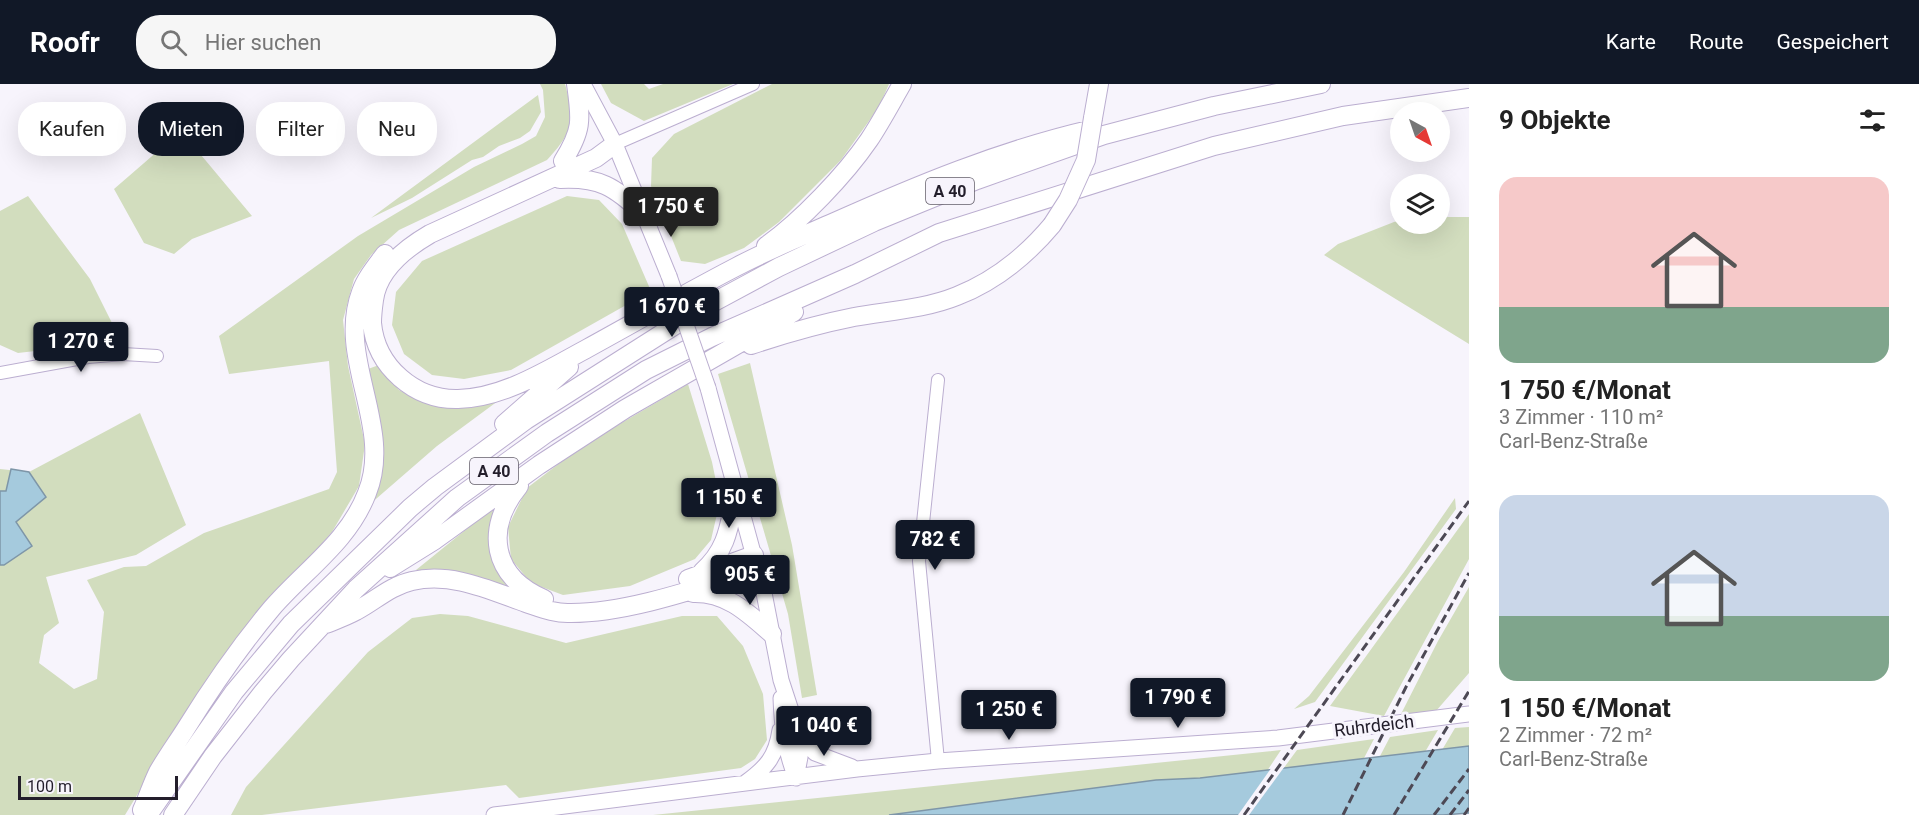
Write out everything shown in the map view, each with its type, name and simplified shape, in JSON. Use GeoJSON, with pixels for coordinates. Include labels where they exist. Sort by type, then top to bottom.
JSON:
{"type":"FeatureCollection","features":[{"type":"Feature","properties":{"kind":"highway"},"geometry":{"type":"LineString","coordinates":[[563,161],[579,131],[581,120],[576,84]]}},
{"type":"Feature","properties":{"kind":"highway"},"geometry":{"type":"LineString","coordinates":[[738,266],[774,240],[827,189],[869,140],[902,84]]}},
{"type":"Feature","properties":{"kind":"highway","name":"A 40"},"geometry":{"type":"LineString","coordinates":[[148,815],[234,692],[291,624],[410,508],[526,420],[699,310],[779,267],[874,222],[977,180],[1104,135],[1214,106],[1321,84]]}},
{"type":"Feature","properties":{"kind":"highway"},"geometry":{"type":"LineString","coordinates":[[712,357],[852,318],[956,297],[985,283],[1013,265],[1052,225],[1068,200],[1086,160],[1096,88]]}},
{"type":"Feature","properties":{"kind":"highway","name":"A 40"},"geometry":{"type":"LineString","coordinates":[[173,815],[230,734],[319,627],[356,589],[457,498],[546,433],[615,388],[712,337],[855,274],[939,233],[1214,146],[1343,116],[1469,98]]}},
{"type":"Feature","properties":{"kind":"highway"},"geometry":{"type":"LineString","coordinates":[[615,144],[596,159],[430,234],[400,255],[384,274],[375,296],[372,322],[388,365],[406,384],[419,391],[444,398],[459,399],[495,392],[537,375],[738,266],[963,167],[1045,140],[1165,111],[1214,106]]}},
{"type":"Feature","properties":{"kind":"highway"},"geometry":{"type":"LineString","coordinates":[[140,815],[158,773],[212,686],[272,608],[338,541],[358,514],[368,492],[372,476],[373,441],[356,350],[354,318],[361,292],[370,274],[389,249],[417,229],[563,161],[592,149],[615,144]]}},
{"type":"Feature","properties":{"kind":"highway"},"geometry":{"type":"LineString","coordinates":[[552,179],[576,178],[602,182],[617,190],[643,213]]}},
{"type":"Feature","properties":{"kind":"highway"},"geometry":{"type":"LineString","coordinates":[[356,589],[435,540],[539,465],[625,409],[855,274]]}},
{"type":"Feature","properties":{"kind":"highway"},"geometry":{"type":"LineString","coordinates":[[435,487],[457,461],[562,372],[614,334]]}},
{"type":"Feature","properties":{"kind":"highway"},"geometry":{"type":"LineString","coordinates":[[539,465],[518,487],[506,504],[500,517],[497,543],[506,569],[521,587],[545,600],[577,603],[640,594],[698,575],[756,563]]}},
{"type":"Feature","properties":{"kind":"highway"},"geometry":{"type":"LineString","coordinates":[[698,575],[710,565],[723,547],[736,493]]}},
{"type":"Feature","properties":{"kind":"highway"},"geometry":{"type":"LineString","coordinates":[[319,627],[355,612],[386,591],[410,581],[436,577],[460,580],[550,612],[570,614],[612,609],[682,593],[756,563]]}},
{"type":"Feature","properties":{"kind":"highway"},"geometry":{"type":"LineString","coordinates":[[682,593],[717,596],[736,604],[772,634]]}},
{"type":"Feature","properties":{"kind":"main road"},"geometry":{"type":"LineString","coordinates":[[583,84],[615,144],[669,276],[708,388],[756,563],[781,680],[800,738],[800,757],[796,778]]}},
{"type":"Feature","properties":{"kind":"main road"},"geometry":{"type":"LineString","coordinates":[[781,680],[782,722],[787,755],[796,778]]}},
{"type":"Feature","properties":{"kind":"main road","name":"Ruhrdeich"},"geometry":{"type":"LineString","coordinates":[[494,815],[857,769],[938,761],[1278,738],[1469,714]]}},
{"type":"Feature","properties":{"kind":"main road"},"geometry":{"type":"LineString","coordinates":[[744,784],[761,771],[772,756],[778,745],[782,722]]}},
{"type":"Feature","properties":{"kind":"main road"},"geometry":{"type":"LineString","coordinates":[[800,738],[815,753],[857,769]]}},
{"type":"Feature","properties":{"kind":"street"},"geometry":{"type":"LineString","coordinates":[[615,144],[753,84]]}},
{"type":"Feature","properties":{"kind":"street"},"geometry":{"type":"LineString","coordinates":[[0,373],[88,357],[123,354],[157,356]]}},
{"type":"Feature","properties":{"kind":"street"},"geometry":{"type":"LineString","coordinates":[[938,380],[919,561],[938,761]]}},
{"type":"Feature","properties":{"kind":"green space"},"geometry":{"type":"Polygon","coordinates":[[[540,84],[565,84],[571,117],[562,142],[547,160],[399,230],[371,255],[354,279],[343,320],[348,366],[365,444],[359,486],[332,532],[210,674],[125,815],[0,815],[0,469],[29,472],[140,413],[186,525],[136,555],[46,577],[59,623],[44,635],[39,663],[74,689],[97,679],[104,612],[87,580],[124,567],[146,566],[204,533],[329,489],[337,472],[329,361],[229,374],[219,336],[358,236],[474,167],[536,136],[545,117],[543,90],[540,84]]]}},
{"type":"Feature","properties":{"kind":"green space"},"geometry":{"type":"Polygon","coordinates":[[[601,84],[644,84],[649,89],[663,84],[733,84],[644,121],[611,103],[601,84]]]}},
{"type":"Feature","properties":{"kind":"green space"},"geometry":{"type":"Polygon","coordinates":[[[772,84],[889,84],[879,107],[841,160],[779,222],[744,248],[705,264],[681,261],[651,186],[652,158],[674,134],[772,84]]]}},
{"type":"Feature","properties":{"kind":"green space"},"geometry":{"type":"Polygon","coordinates":[[[538,95],[541,112],[530,131],[520,138],[499,146],[483,157],[472,160],[412,198],[371,218],[538,95]]]}},
{"type":"Feature","properties":{"kind":"green space"},"geometry":{"type":"Polygon","coordinates":[[[152,156],[202,156],[252,216],[192,239],[174,254],[144,243],[114,189],[152,156]]]}},
{"type":"Feature","properties":{"kind":"green space"},"geometry":{"type":"Polygon","coordinates":[[[28,196],[90,279],[121,341],[18,353],[0,345],[0,211],[28,196]]]}},
{"type":"Feature","properties":{"kind":"green space"},"geometry":{"type":"Polygon","coordinates":[[[567,196],[599,200],[622,224],[651,291],[511,370],[464,379],[432,375],[404,354],[392,325],[396,292],[422,261],[567,196]]]}},
{"type":"Feature","properties":{"kind":"green space"},"geometry":{"type":"Polygon","coordinates":[[[1450,217],[1469,217],[1469,344],[1324,255],[1338,244],[1390,224],[1390,234],[1450,234],[1450,217]]]}},
{"type":"Feature","properties":{"kind":"green space"},"geometry":{"type":"Polygon","coordinates":[[[750,363],[792,545],[817,695],[802,698],[788,614],[718,374],[750,363]]]}},
{"type":"Feature","properties":{"kind":"green space"},"geometry":{"type":"Polygon","coordinates":[[[379,365],[399,390],[423,402],[502,398],[437,446],[369,505],[368,369],[379,365]]]}},
{"type":"Feature","properties":{"kind":"green space"},"geometry":{"type":"Polygon","coordinates":[[[688,384],[712,462],[720,501],[711,540],[695,559],[630,586],[563,595],[531,583],[511,559],[508,527],[527,488],[582,446],[688,384]]]}},
{"type":"Feature","properties":{"kind":"green space"},"geometry":{"type":"Polygon","coordinates":[[[1455,498],[1456,509],[1315,702],[1294,709],[1309,696],[1404,572],[1455,498]]]}},
{"type":"Feature","properties":{"kind":"green space"},"geometry":{"type":"Polygon","coordinates":[[[500,502],[491,529],[527,598],[440,571],[416,570],[500,502]]]}},
{"type":"Feature","properties":{"kind":"green space"},"geometry":{"type":"Polygon","coordinates":[[[1469,514],[1469,559],[1384,716],[1330,706],[1469,514]]]}},
{"type":"Feature","properties":{"kind":"green space"},"geometry":{"type":"Polygon","coordinates":[[[1469,587],[1469,673],[1436,711],[1401,714],[1438,641],[1469,587]]]}},
{"type":"Feature","properties":{"kind":"green space"},"geometry":{"type":"Polygon","coordinates":[[[440,614],[468,616],[566,643],[682,616],[717,616],[743,646],[763,694],[767,740],[755,759],[741,768],[519,798],[506,785],[262,815],[231,815],[246,787],[368,652],[412,618],[440,614]]]}},
{"type":"Feature","properties":{"kind":"green space"},"geometry":{"type":"Polygon","coordinates":[[[1469,727],[1469,746],[1442,750],[1455,728],[1469,727]]]}},
{"type":"Feature","properties":{"kind":"green space"},"geometry":{"type":"Polygon","coordinates":[[[1438,730],[1425,752],[1379,758],[1390,737],[1438,730]]]}},
{"type":"Feature","properties":{"kind":"green space"},"geometry":{"type":"Polygon","coordinates":[[[1374,739],[1363,760],[1283,769],[1297,750],[1374,739]]]}},
{"type":"Feature","properties":{"kind":"green space"},"geometry":{"type":"Polygon","coordinates":[[[1281,750],[1267,771],[1156,780],[889,815],[653,815],[1281,750]]]}},
{"type":"Feature","properties":{"kind":"water"},"geometry":{"type":"Polygon","coordinates":[[[11,469],[29,472],[46,497],[16,522],[32,546],[4,565],[0,565],[0,491],[6,491],[11,469]]]}},
{"type":"Feature","properties":{"kind":"water"},"geometry":{"type":"Polygon","coordinates":[[[1469,746],[1469,813],[1443,815],[889,815],[1156,780],[1200,778],[1469,746]]]}},
{"type":"Feature","properties":{"kind":"pier"},"geometry":{"type":"Polygon","coordinates":[[[1285,766],[1249,815],[1238,815],[1272,767],[1285,766]]]}},
{"type":"Feature","properties":{"kind":"railway"},"geometry":{"type":"LineString","coordinates":[[1244,815],[1469,501]]}},
{"type":"Feature","properties":{"kind":"railway"},"geometry":{"type":"LineString","coordinates":[[1343,815],[1406,687],[1469,573]]}},
{"type":"Feature","properties":{"kind":"railway"},"geometry":{"type":"LineString","coordinates":[[1394,815],[1469,691]]}},
{"type":"Feature","properties":{"kind":"railway"},"geometry":{"type":"LineString","coordinates":[[1434,815],[1469,769]]}},
{"type":"Feature","properties":{"kind":"railway"},"geometry":{"type":"LineString","coordinates":[[1450,815],[1469,790]]}},
{"type":"Feature","properties":{"kind":"railway"},"geometry":{"type":"LineString","coordinates":[[1464,815],[1469,808]]}}]}
